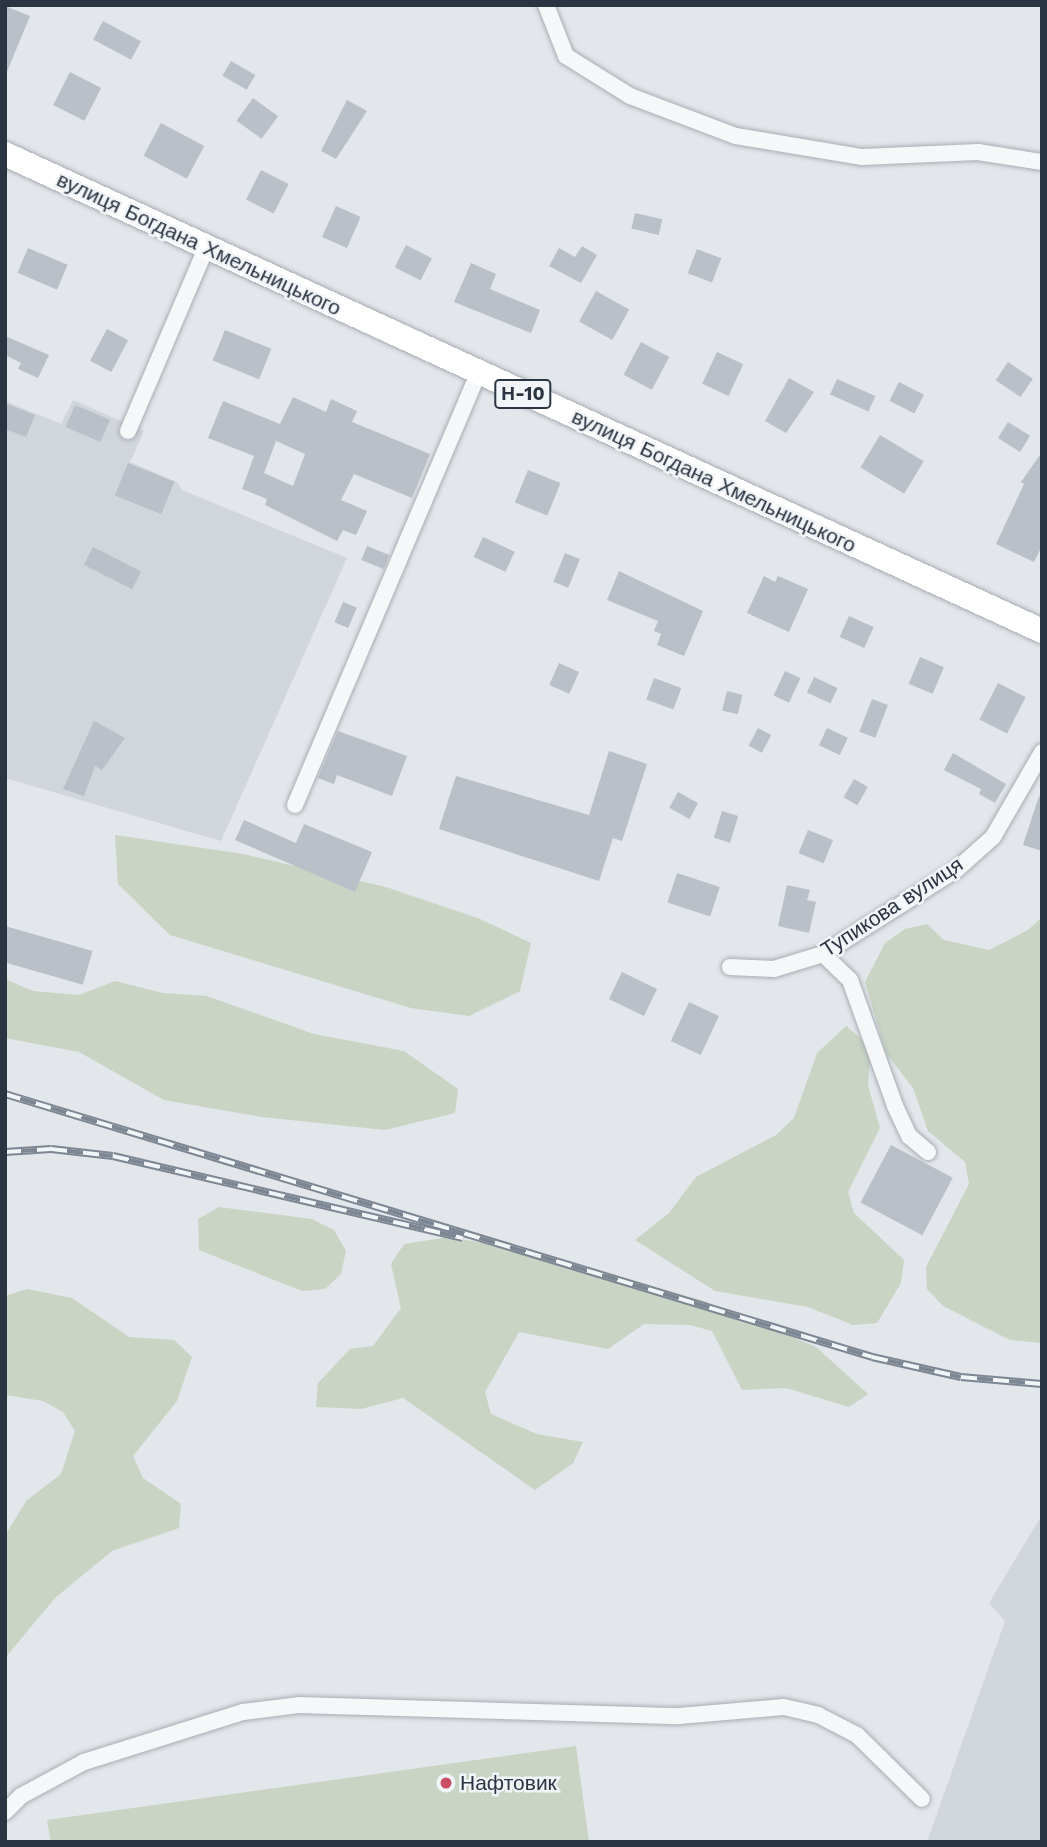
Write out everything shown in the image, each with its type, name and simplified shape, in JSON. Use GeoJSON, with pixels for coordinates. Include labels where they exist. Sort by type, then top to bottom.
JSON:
{"type":"FeatureCollection","features":[{"type":"Feature","properties":{"kind":"main road","name":"вулиця Богдана Хмельницького"},"geometry":{"type":"LineString","coordinates":[[5,154],[1042,631]]}},
{"type":"Feature","properties":{"kind":"street"},"geometry":{"type":"LineString","coordinates":[[546,5],[566,56],[630,96],[736,136],[862,157],[978,152],[1042,162]]}},
{"type":"Feature","properties":{"kind":"street"},"geometry":{"type":"LineString","coordinates":[[128,431],[206,248]]}},
{"type":"Feature","properties":{"kind":"street"},"geometry":{"type":"LineString","coordinates":[[295,805],[478,373]]}},
{"type":"Feature","properties":{"kind":"street","name":"Тупикова вулиця"},"geometry":{"type":"LineString","coordinates":[[730,967],[774,969],[823,954],[956,870],[993,836],[1042,752]]}},
{"type":"Feature","properties":{"kind":"street"},"geometry":{"type":"LineString","coordinates":[[823,954],[850,980],[895,1106],[909,1136],[928,1152]]}},
{"type":"Feature","properties":{"kind":"street"},"geometry":{"type":"LineString","coordinates":[[5,1812],[21,1796],[85,1762],[243,1712],[299,1705],[680,1716],[784,1707],[818,1715],[857,1735],[922,1799]]}},
{"type":"Feature","properties":{"kind":"shaded area"},"geometry":{"type":"Polygon","coordinates":[[[73,400],[144,431],[130,462],[177,482],[182,490],[347,558],[221,841],[5,778],[5,401],[61,424],[73,400]]]}},
{"type":"Feature","properties":{"kind":"shaded area"},"geometry":{"type":"Polygon","coordinates":[[[1042,1515],[1042,1842],[927,1842],[1005,1621],[989,1603],[1042,1515]]]}},
{"type":"Feature","properties":{"kind":"green space"},"geometry":{"type":"Polygon","coordinates":[[[115,835],[243,854],[386,887],[480,919],[531,943],[520,991],[469,1016],[411,1008],[170,935],[118,884],[115,835]]]}},
{"type":"Feature","properties":{"kind":"green space"},"geometry":{"type":"Polygon","coordinates":[[[1042,917],[1042,1343],[1010,1340],[943,1306],[927,1289],[926,1267],[969,1184],[965,1162],[928,1131],[913,1088],[886,1053],[865,982],[885,943],[905,929],[927,924],[944,940],[989,950],[1028,930],[1042,917]]]}},
{"type":"Feature","properties":{"kind":"green space"},"geometry":{"type":"Polygon","coordinates":[[[5,979],[33,991],[79,995],[115,981],[163,993],[207,996],[314,1034],[404,1051],[458,1089],[455,1113],[385,1130],[262,1117],[164,1100],[79,1052],[5,1038],[5,979]]]}},
{"type":"Feature","properties":{"kind":"green space"},"geometry":{"type":"Polygon","coordinates":[[[846,1026],[864,1041],[870,1061],[868,1085],[880,1128],[848,1192],[854,1213],[904,1260],[901,1283],[877,1323],[853,1325],[808,1307],[715,1291],[635,1240],[669,1213],[696,1177],[776,1135],[794,1118],[817,1053],[846,1026]]]}},
{"type":"Feature","properties":{"kind":"green space"},"geometry":{"type":"Polygon","coordinates":[[[219,1207],[312,1219],[334,1230],[346,1251],[341,1274],[325,1289],[302,1291],[199,1250],[198,1219],[219,1207]]]}},
{"type":"Feature","properties":{"kind":"green space"},"geometry":{"type":"Polygon","coordinates":[[[449,1237],[535,1252],[704,1301],[816,1347],[868,1394],[849,1407],[786,1388],[742,1390],[712,1331],[690,1325],[644,1324],[608,1349],[519,1332],[485,1392],[491,1414],[537,1434],[583,1442],[573,1463],[535,1490],[403,1398],[361,1409],[316,1407],[318,1383],[350,1349],[373,1346],[401,1308],[391,1264],[404,1244],[449,1237]]]}},
{"type":"Feature","properties":{"kind":"green space"},"geometry":{"type":"Polygon","coordinates":[[[27,1289],[72,1298],[129,1337],[174,1340],[192,1357],[177,1401],[133,1456],[143,1478],[181,1504],[179,1528],[112,1551],[55,1598],[5,1658],[5,1536],[26,1501],[61,1474],[75,1431],[63,1412],[43,1401],[5,1395],[5,1296],[27,1289]]]}},
{"type":"Feature","properties":{"kind":"green space","name":"Нафтовик"},"geometry":{"type":"Polygon","coordinates":[[[576,1746],[589,1842],[51,1842],[47,1820],[576,1746]]]}},
{"type":"Feature","properties":{"kind":"building"},"geometry":{"type":"Polygon","coordinates":[[[5,6],[30,16],[6,74],[5,74],[5,6]]]}},
{"type":"Feature","properties":{"kind":"building"},"geometry":{"type":"Polygon","coordinates":[[[103,21],[141,41],[131,60],[93,40],[103,21]]]}},
{"type":"Feature","properties":{"kind":"building"},"geometry":{"type":"Polygon","coordinates":[[[231,61],[255,75],[247,90],[222,76],[231,61]]]}},
{"type":"Feature","properties":{"kind":"building"},"geometry":{"type":"Polygon","coordinates":[[[70,72],[101,88],[84,121],[53,105],[70,72]]]}},
{"type":"Feature","properties":{"kind":"building"},"geometry":{"type":"Polygon","coordinates":[[[253,98],[278,116],[262,139],[237,121],[253,98]]]}},
{"type":"Feature","properties":{"kind":"building"},"geometry":{"type":"Polygon","coordinates":[[[347,100],[367,111],[336,159],[321,151],[347,100]]]}},
{"type":"Feature","properties":{"kind":"building"},"geometry":{"type":"Polygon","coordinates":[[[161,123],[204,146],[187,179],[144,156],[161,123]]]}},
{"type":"Feature","properties":{"kind":"building"},"geometry":{"type":"Polygon","coordinates":[[[261,170],[289,184],[274,213],[246,199],[261,170]]]}},
{"type":"Feature","properties":{"kind":"building"},"geometry":{"type":"Polygon","coordinates":[[[336,206],[361,217],[347,248],[322,237],[336,206]]]}},
{"type":"Feature","properties":{"kind":"building"},"geometry":{"type":"Polygon","coordinates":[[[635,213],[662,219],[659,235],[631,229],[635,213]]]}},
{"type":"Feature","properties":{"kind":"building"},"geometry":{"type":"Polygon","coordinates":[[[406,245],[432,258],[420,280],[395,267],[406,245]]]}},
{"type":"Feature","properties":{"kind":"building"},"geometry":{"type":"Polygon","coordinates":[[[582,246],[597,255],[581,283],[549,266],[559,248],[575,257],[582,246]]]}},
{"type":"Feature","properties":{"kind":"building"},"geometry":{"type":"Polygon","coordinates":[[[28,248],[68,265],[57,290],[17,273],[28,248]]]}},
{"type":"Feature","properties":{"kind":"building"},"geometry":{"type":"Polygon","coordinates":[[[697,249],[721,258],[712,283],[688,273],[697,249]]]}},
{"type":"Feature","properties":{"kind":"building"},"geometry":{"type":"Polygon","coordinates":[[[471,263],[496,274],[490,289],[540,310],[531,333],[454,302],[471,263]]]}},
{"type":"Feature","properties":{"kind":"building"},"geometry":{"type":"Polygon","coordinates":[[[596,291],[629,309],[612,340],[579,322],[596,291]]]}},
{"type":"Feature","properties":{"kind":"building"},"geometry":{"type":"Polygon","coordinates":[[[107,329],[128,340],[111,372],[90,361],[107,329]]]}},
{"type":"Feature","properties":{"kind":"building"},"geometry":{"type":"Polygon","coordinates":[[[225,330],[271,349],[259,379],[213,361],[225,330]]]}},
{"type":"Feature","properties":{"kind":"building"},"geometry":{"type":"Polygon","coordinates":[[[5,336],[49,355],[38,378],[18,369],[21,363],[5,355],[5,336]]]}},
{"type":"Feature","properties":{"kind":"building"},"geometry":{"type":"Polygon","coordinates":[[[641,342],[669,357],[652,390],[624,375],[641,342]]]}},
{"type":"Feature","properties":{"kind":"building"},"geometry":{"type":"Polygon","coordinates":[[[717,352],[743,364],[728,396],[702,384],[717,352]]]}},
{"type":"Feature","properties":{"kind":"building"},"geometry":{"type":"Polygon","coordinates":[[[1008,362],[1033,379],[1021,397],[996,380],[1008,362]]]}},
{"type":"Feature","properties":{"kind":"building"},"geometry":{"type":"Polygon","coordinates":[[[789,378],[814,392],[786,433],[765,421],[789,378]]]}},
{"type":"Feature","properties":{"kind":"building"},"geometry":{"type":"Polygon","coordinates":[[[837,379],[875,396],[868,412],[830,395],[837,379]]]}},
{"type":"Feature","properties":{"kind":"building"},"geometry":{"type":"Polygon","coordinates":[[[899,382],[924,395],[914,413],[889,401],[899,382]]]}},
{"type":"Feature","properties":{"kind":"building"},"geometry":{"type":"Polygon","coordinates":[[[293,397],[326,412],[331,399],[357,411],[352,422],[430,454],[412,498],[354,474],[341,500],[367,511],[356,535],[343,530],[337,541],[265,505],[267,499],[242,489],[254,456],[208,438],[223,401],[280,424],[293,397]],[[276,441],[264,473],[293,486],[305,454],[276,441]]]}},
{"type":"Feature","properties":{"kind":"building"},"geometry":{"type":"Polygon","coordinates":[[[5,403],[35,415],[26,437],[5,429],[5,403]]]}},
{"type":"Feature","properties":{"kind":"building"},"geometry":{"type":"Polygon","coordinates":[[[75,405],[110,420],[101,442],[66,427],[75,405]]]}},
{"type":"Feature","properties":{"kind":"building"},"geometry":{"type":"Polygon","coordinates":[[[1008,422],[1030,436],[1020,452],[998,438],[1008,422]]]}},
{"type":"Feature","properties":{"kind":"building"},"geometry":{"type":"Polygon","coordinates":[[[880,435],[924,461],[904,494],[860,468],[880,435]]]}},
{"type":"Feature","properties":{"kind":"building"},"geometry":{"type":"Polygon","coordinates":[[[1042,452],[1042,546],[1034,562],[996,544],[1024,484],[1021,482],[1042,452]]]}},
{"type":"Feature","properties":{"kind":"building"},"geometry":{"type":"Polygon","coordinates":[[[128,463],[174,482],[161,514],[115,495],[128,463]]]}},
{"type":"Feature","properties":{"kind":"building"},"geometry":{"type":"Polygon","coordinates":[[[528,470],[560,483],[547,516],[515,502],[528,470]]]}},
{"type":"Feature","properties":{"kind":"building"},"geometry":{"type":"Polygon","coordinates":[[[483,537],[515,552],[505,572],[474,557],[483,537]]]}},
{"type":"Feature","properties":{"kind":"building"},"geometry":{"type":"Polygon","coordinates":[[[367,546],[389,555],[384,569],[361,560],[367,546]]]}},
{"type":"Feature","properties":{"kind":"building"},"geometry":{"type":"Polygon","coordinates":[[[93,547],[141,572],[132,589],[84,565],[93,547]]]}},
{"type":"Feature","properties":{"kind":"building"},"geometry":{"type":"Polygon","coordinates":[[[565,553],[580,559],[568,588],[553,582],[565,553]]]}},
{"type":"Feature","properties":{"kind":"building"},"geometry":{"type":"Polygon","coordinates":[[[619,571],[703,611],[684,656],[657,645],[661,634],[654,631],[658,621],[607,600],[619,571]]]}},
{"type":"Feature","properties":{"kind":"building"},"geometry":{"type":"Polygon","coordinates":[[[764,576],[775,582],[778,576],[808,589],[789,632],[747,613],[764,576]]]}},
{"type":"Feature","properties":{"kind":"building"},"geometry":{"type":"Polygon","coordinates":[[[343,602],[357,608],[348,628],[334,622],[343,602]]]}},
{"type":"Feature","properties":{"kind":"building"},"geometry":{"type":"Polygon","coordinates":[[[849,616],[874,627],[864,648],[840,637],[849,616]]]}},
{"type":"Feature","properties":{"kind":"building"},"geometry":{"type":"Polygon","coordinates":[[[920,657],[944,667],[933,694],[909,684],[920,657]]]}},
{"type":"Feature","properties":{"kind":"building"},"geometry":{"type":"Polygon","coordinates":[[[559,663],[579,672],[569,694],[549,685],[559,663]]]}},
{"type":"Feature","properties":{"kind":"building"},"geometry":{"type":"Polygon","coordinates":[[[785,671],[800,678],[789,703],[774,695],[785,671]]]}},
{"type":"Feature","properties":{"kind":"building"},"geometry":{"type":"Polygon","coordinates":[[[814,677],[838,688],[830,703],[807,692],[814,677]]]}},
{"type":"Feature","properties":{"kind":"building"},"geometry":{"type":"Polygon","coordinates":[[[654,678],[681,688],[673,710],[646,700],[654,678]]]}},
{"type":"Feature","properties":{"kind":"building"},"geometry":{"type":"Polygon","coordinates":[[[998,683],[1026,697],[1007,734],[979,720],[998,683]]]}},
{"type":"Feature","properties":{"kind":"building"},"geometry":{"type":"Polygon","coordinates":[[[727,691],[743,695],[738,714],[722,710],[727,691]]]}},
{"type":"Feature","properties":{"kind":"building"},"geometry":{"type":"Polygon","coordinates":[[[872,699],[888,705],[875,738],[859,732],[872,699]]]}},
{"type":"Feature","properties":{"kind":"building"},"geometry":{"type":"Polygon","coordinates":[[[94,721],[125,738],[102,770],[95,766],[84,796],[63,789],[94,721]]]}},
{"type":"Feature","properties":{"kind":"building"},"geometry":{"type":"Polygon","coordinates":[[[758,728],[771,735],[762,753],[749,746],[758,728]]]}},
{"type":"Feature","properties":{"kind":"building"},"geometry":{"type":"Polygon","coordinates":[[[827,728],[848,738],[840,755],[819,745],[827,728]]]}},
{"type":"Feature","properties":{"kind":"building"},"geometry":{"type":"Polygon","coordinates":[[[338,731],[407,756],[392,796],[337,775],[334,784],[318,778],[338,731]]]}},
{"type":"Feature","properties":{"kind":"building"},"geometry":{"type":"Polygon","coordinates":[[[609,751],[647,764],[622,841],[613,838],[599,881],[439,829],[456,776],[589,815],[609,751]]]}},
{"type":"Feature","properties":{"kind":"building"},"geometry":{"type":"Polygon","coordinates":[[[953,753],[1006,784],[995,803],[979,794],[981,789],[944,770],[953,753]]]}},
{"type":"Feature","properties":{"kind":"building"},"geometry":{"type":"Polygon","coordinates":[[[854,779],[868,787],[857,805],[844,797],[854,779]]]}},
{"type":"Feature","properties":{"kind":"building"},"geometry":{"type":"Polygon","coordinates":[[[678,792],[698,803],[689,819],[669,808],[678,792]]]}},
{"type":"Feature","properties":{"kind":"building"},"geometry":{"type":"Polygon","coordinates":[[[1039,796],[1042,797],[1042,851],[1023,845],[1039,796]]]}},
{"type":"Feature","properties":{"kind":"building"},"geometry":{"type":"Polygon","coordinates":[[[722,811],[738,816],[730,843],[714,838],[722,811]]]}},
{"type":"Feature","properties":{"kind":"building"},"geometry":{"type":"Polygon","coordinates":[[[244,820],[296,843],[304,824],[372,852],[355,892],[235,840],[244,820]]]}},
{"type":"Feature","properties":{"kind":"building"},"geometry":{"type":"Polygon","coordinates":[[[808,830],[833,840],[824,863],[799,853],[808,830]]]}},
{"type":"Feature","properties":{"kind":"building"},"geometry":{"type":"Polygon","coordinates":[[[677,873],[720,887],[710,916],[667,902],[677,873]]]}},
{"type":"Feature","properties":{"kind":"building"},"geometry":{"type":"Polygon","coordinates":[[[787,885],[810,890],[807,900],[816,902],[809,933],[778,926],[787,885]]]}},
{"type":"Feature","properties":{"kind":"building"},"geometry":{"type":"Polygon","coordinates":[[[5,926],[92,951],[83,985],[5,962],[5,926]]]}},
{"type":"Feature","properties":{"kind":"building"},"geometry":{"type":"Polygon","coordinates":[[[622,972],[657,989],[644,1016],[609,999],[622,972]]]}},
{"type":"Feature","properties":{"kind":"building"},"geometry":{"type":"Polygon","coordinates":[[[689,1002],[719,1016],[701,1055],[671,1041],[689,1002]]]}},
{"type":"Feature","properties":{"kind":"building"},"geometry":{"type":"Polygon","coordinates":[[[891,1145],[953,1178],[922,1235],[860,1202],[891,1145]]]}},
{"type":"Feature","properties":{"kind":"railway"},"geometry":{"type":"LineString","coordinates":[[5,1094],[872,1357],[961,1377],[1042,1384]]}},
{"type":"Feature","properties":{"kind":"railway"},"geometry":{"type":"LineString","coordinates":[[5,1152],[51,1149],[113,1156],[463,1238]]}},
{"type":"Feature","properties":{"kind":"place","name":"Нафтовик"},"geometry":{"type":"Point","coordinates":[446,1783]}}]}
